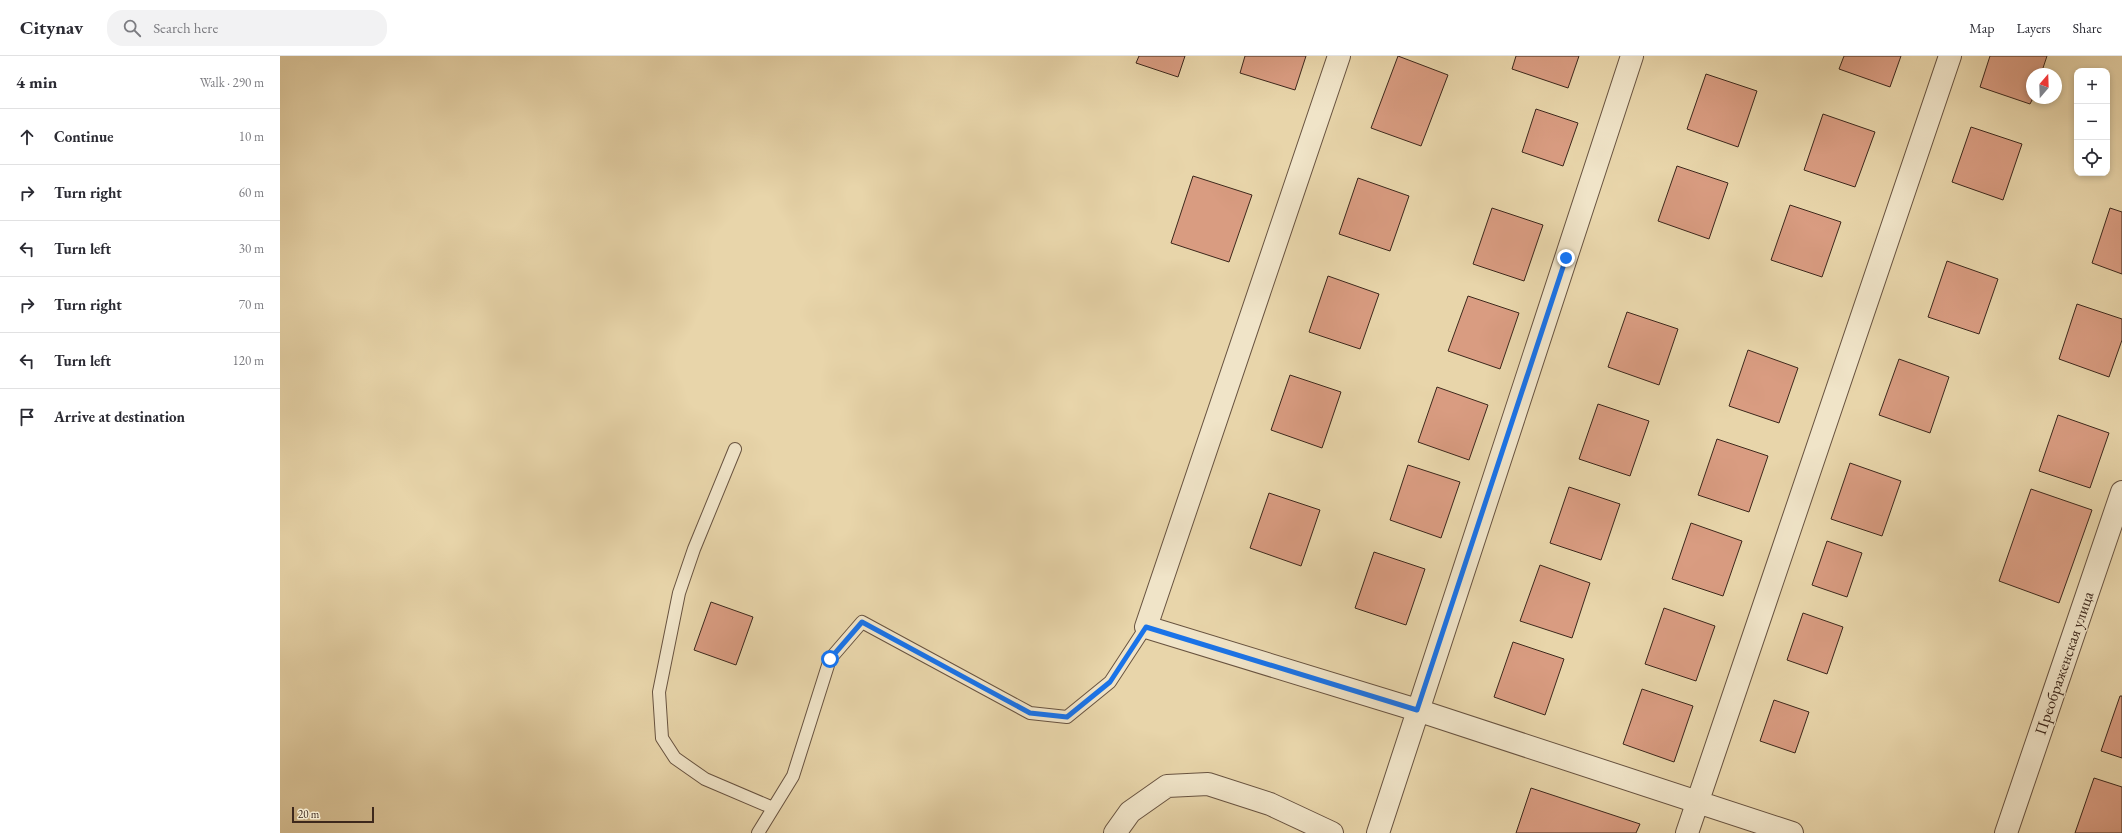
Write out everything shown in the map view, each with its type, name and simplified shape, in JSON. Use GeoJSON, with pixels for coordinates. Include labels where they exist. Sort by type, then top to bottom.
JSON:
{"type":"FeatureCollection","features":[{"type":"Feature","properties":{"kind":"street"},"geometry":{"type":"LineString","coordinates":[[1339,56],[1146,627],[1417,710],[1792,833]]}},
{"type":"Feature","properties":{"kind":"street"},"geometry":{"type":"LineString","coordinates":[[1378,833],[1632,56]]}},
{"type":"Feature","properties":{"kind":"street"},"geometry":{"type":"LineString","coordinates":[[1687,833],[1950,56]]}},
{"type":"Feature","properties":{"kind":"street","name":"Преображенская улица"},"geometry":{"type":"LineString","coordinates":[[2006,833],[2122,492]]}},
{"type":"Feature","properties":{"kind":"street"},"geometry":{"type":"LineString","coordinates":[[1115,833],[1130,812],[1168,786],[1208,784],[1270,804],[1332,833]]}},
{"type":"Feature","properties":{"kind":"lane"},"geometry":{"type":"LineString","coordinates":[[735,449],[694,549],[679,593],[659,692],[662,738],[675,758],[705,779],[773,808]]}},
{"type":"Feature","properties":{"kind":"lane"},"geometry":{"type":"LineString","coordinates":[[758,833],[793,776],[830,659],[862,622],[1030,713],[1067,717],[1110,682],[1146,627]]}},
{"type":"Feature","properties":{"kind":"building"},"geometry":{"type":"Polygon","coordinates":[[[1139,56],[1185,56],[1178,77],[1136,63],[1139,56]]]}},
{"type":"Feature","properties":{"kind":"building"},"geometry":{"type":"Polygon","coordinates":[[[1245,56],[1306,56],[1295,90],[1240,73],[1245,56]]]}},
{"type":"Feature","properties":{"kind":"building"},"geometry":{"type":"Polygon","coordinates":[[[1398,56],[1448,75],[1421,146],[1371,128],[1398,56]]]}},
{"type":"Feature","properties":{"kind":"building"},"geometry":{"type":"Polygon","coordinates":[[[1516,56],[1579,56],[1568,88],[1512,69],[1516,56]]]}},
{"type":"Feature","properties":{"kind":"building"},"geometry":{"type":"Polygon","coordinates":[[[1844,56],[1901,56],[1890,87],[1839,69],[1844,56]]]}},
{"type":"Feature","properties":{"kind":"building"},"geometry":{"type":"Polygon","coordinates":[[[1990,56],[2047,56],[2043,68],[2026,68],[2026,103],[1980,87],[1990,56]]]}},
{"type":"Feature","properties":{"kind":"building"},"geometry":{"type":"Polygon","coordinates":[[[1706,74],[1757,91],[1738,147],[1687,129],[1706,74]]]}},
{"type":"Feature","properties":{"kind":"building"},"geometry":{"type":"Polygon","coordinates":[[[1536,109],[1578,123],[1563,166],[1522,152],[1536,109]]]}},
{"type":"Feature","properties":{"kind":"building"},"geometry":{"type":"Polygon","coordinates":[[[1823,114],[1875,132],[1855,187],[1804,170],[1823,114]]]}},
{"type":"Feature","properties":{"kind":"building"},"geometry":{"type":"Polygon","coordinates":[[[1971,127],[2022,144],[2003,200],[1952,182],[1971,127]]]}},
{"type":"Feature","properties":{"kind":"building"},"geometry":{"type":"Polygon","coordinates":[[[1677,166],[1728,183],[1709,239],[1658,221],[1677,166]]]}},
{"type":"Feature","properties":{"kind":"building"},"geometry":{"type":"Polygon","coordinates":[[[1193,176],[1252,195],[1229,262],[1171,243],[1193,176]]]}},
{"type":"Feature","properties":{"kind":"building"},"geometry":{"type":"Polygon","coordinates":[[[1358,178],[1409,196],[1390,251],[1339,234],[1358,178]]]}},
{"type":"Feature","properties":{"kind":"building"},"geometry":{"type":"Polygon","coordinates":[[[1790,205],[1841,222],[1822,277],[1771,260],[1790,205]]]}},
{"type":"Feature","properties":{"kind":"building"},"geometry":{"type":"Polygon","coordinates":[[[1492,208],[1543,225],[1524,281],[1473,264],[1492,208]]]}},
{"type":"Feature","properties":{"kind":"building"},"geometry":{"type":"Polygon","coordinates":[[[2110,208],[2122,212],[2122,274],[2092,263],[2110,208]]]}},
{"type":"Feature","properties":{"kind":"building"},"geometry":{"type":"Polygon","coordinates":[[[1947,261],[1998,279],[1979,334],[1928,317],[1947,261]]]}},
{"type":"Feature","properties":{"kind":"building"},"geometry":{"type":"Polygon","coordinates":[[[1328,276],[1379,294],[1360,349],[1309,332],[1328,276]]]}},
{"type":"Feature","properties":{"kind":"building"},"geometry":{"type":"Polygon","coordinates":[[[1468,296],[1519,313],[1500,369],[1448,351],[1468,296]]]}},
{"type":"Feature","properties":{"kind":"building"},"geometry":{"type":"Polygon","coordinates":[[[2077,304],[2122,319],[2122,340],[2109,377],[2059,359],[2077,304]]]}},
{"type":"Feature","properties":{"kind":"building"},"geometry":{"type":"Polygon","coordinates":[[[1627,312],[1678,329],[1659,385],[1608,367],[1627,312]]]}},
{"type":"Feature","properties":{"kind":"building"},"geometry":{"type":"Polygon","coordinates":[[[1748,350],[1798,368],[1779,423],[1729,406],[1748,350]]]}},
{"type":"Feature","properties":{"kind":"building"},"geometry":{"type":"Polygon","coordinates":[[[1899,359],[1949,377],[1930,433],[1879,415],[1899,359]]]}},
{"type":"Feature","properties":{"kind":"building"},"geometry":{"type":"Polygon","coordinates":[[[1290,375],[1341,392],[1322,448],[1271,430],[1290,375]]]}},
{"type":"Feature","properties":{"kind":"building"},"geometry":{"type":"Polygon","coordinates":[[[1437,387],[1488,405],[1469,460],[1418,442],[1437,387]]]}},
{"type":"Feature","properties":{"kind":"building"},"geometry":{"type":"Polygon","coordinates":[[[1598,404],[1649,421],[1630,476],[1579,459],[1598,404]]]}},
{"type":"Feature","properties":{"kind":"building"},"geometry":{"type":"Polygon","coordinates":[[[2058,415],[2109,433],[2090,488],[2039,471],[2058,415]]]}},
{"type":"Feature","properties":{"kind":"building"},"geometry":{"type":"Polygon","coordinates":[[[1717,439],[1768,456],[1749,512],[1698,495],[1717,439]]]}},
{"type":"Feature","properties":{"kind":"building"},"geometry":{"type":"Polygon","coordinates":[[[1850,463],[1901,481],[1882,536],[1831,519],[1850,463]]]}},
{"type":"Feature","properties":{"kind":"building"},"geometry":{"type":"Polygon","coordinates":[[[1408,465],[1460,482],[1441,538],[1390,520],[1408,465]]]}},
{"type":"Feature","properties":{"kind":"building"},"geometry":{"type":"Polygon","coordinates":[[[1569,487],[1620,504],[1601,560],[1550,543],[1569,487]]]}},
{"type":"Feature","properties":{"kind":"building"},"geometry":{"type":"Polygon","coordinates":[[[2031,489],[2092,510],[2059,603],[1999,581],[2031,489]]]}},
{"type":"Feature","properties":{"kind":"building"},"geometry":{"type":"Polygon","coordinates":[[[1269,493],[1320,510],[1301,566],[1250,548],[1269,493]]]}},
{"type":"Feature","properties":{"kind":"building"},"geometry":{"type":"Polygon","coordinates":[[[1691,523],[1742,541],[1723,596],[1672,579],[1691,523]]]}},
{"type":"Feature","properties":{"kind":"building"},"geometry":{"type":"Polygon","coordinates":[[[1827,541],[1862,553],[1847,597],[1812,585],[1827,541]]]}},
{"type":"Feature","properties":{"kind":"building"},"geometry":{"type":"Polygon","coordinates":[[[1374,552],[1425,569],[1406,625],[1355,608],[1374,552]]]}},
{"type":"Feature","properties":{"kind":"building"},"geometry":{"type":"Polygon","coordinates":[[[1540,565],[1590,583],[1572,638],[1520,621],[1540,565]]]}},
{"type":"Feature","properties":{"kind":"building"},"geometry":{"type":"Polygon","coordinates":[[[711,602],[753,617],[736,665],[694,650],[711,602]]]}},
{"type":"Feature","properties":{"kind":"building"},"geometry":{"type":"Polygon","coordinates":[[[1664,608],[1715,626],[1696,681],[1645,664],[1664,608]]]}},
{"type":"Feature","properties":{"kind":"building"},"geometry":{"type":"Polygon","coordinates":[[[1803,613],[1843,627],[1827,674],[1787,660],[1803,613]]]}},
{"type":"Feature","properties":{"kind":"building"},"geometry":{"type":"Polygon","coordinates":[[[1513,642],[1564,659],[1545,715],[1494,697],[1513,642]]]}},
{"type":"Feature","properties":{"kind":"building"},"geometry":{"type":"Polygon","coordinates":[[[1642,689],[1693,706],[1674,762],[1623,744],[1642,689]]]}},
{"type":"Feature","properties":{"kind":"building"},"geometry":{"type":"Polygon","coordinates":[[[2120,696],[2122,696],[2122,758],[2101,751],[2120,696]]]}},
{"type":"Feature","properties":{"kind":"building"},"geometry":{"type":"Polygon","coordinates":[[[1774,700],[1809,712],[1795,753],[1760,741],[1774,700]]]}},
{"type":"Feature","properties":{"kind":"building"},"geometry":{"type":"Polygon","coordinates":[[[2094,778],[2122,787],[2122,833],[2075,833],[2094,778]]]}},
{"type":"Feature","properties":{"kind":"building"},"geometry":{"type":"Polygon","coordinates":[[[1531,788],[1640,824],[1636,833],[1516,833],[1531,788]]]}},
{"type":"Feature","properties":{"kind":"route"},"geometry":{"type":"LineString","coordinates":[[830,659],[862,622],[1030,713],[1067,717],[1110,682],[1146,627],[1417,710],[1566,258]]}}]}
